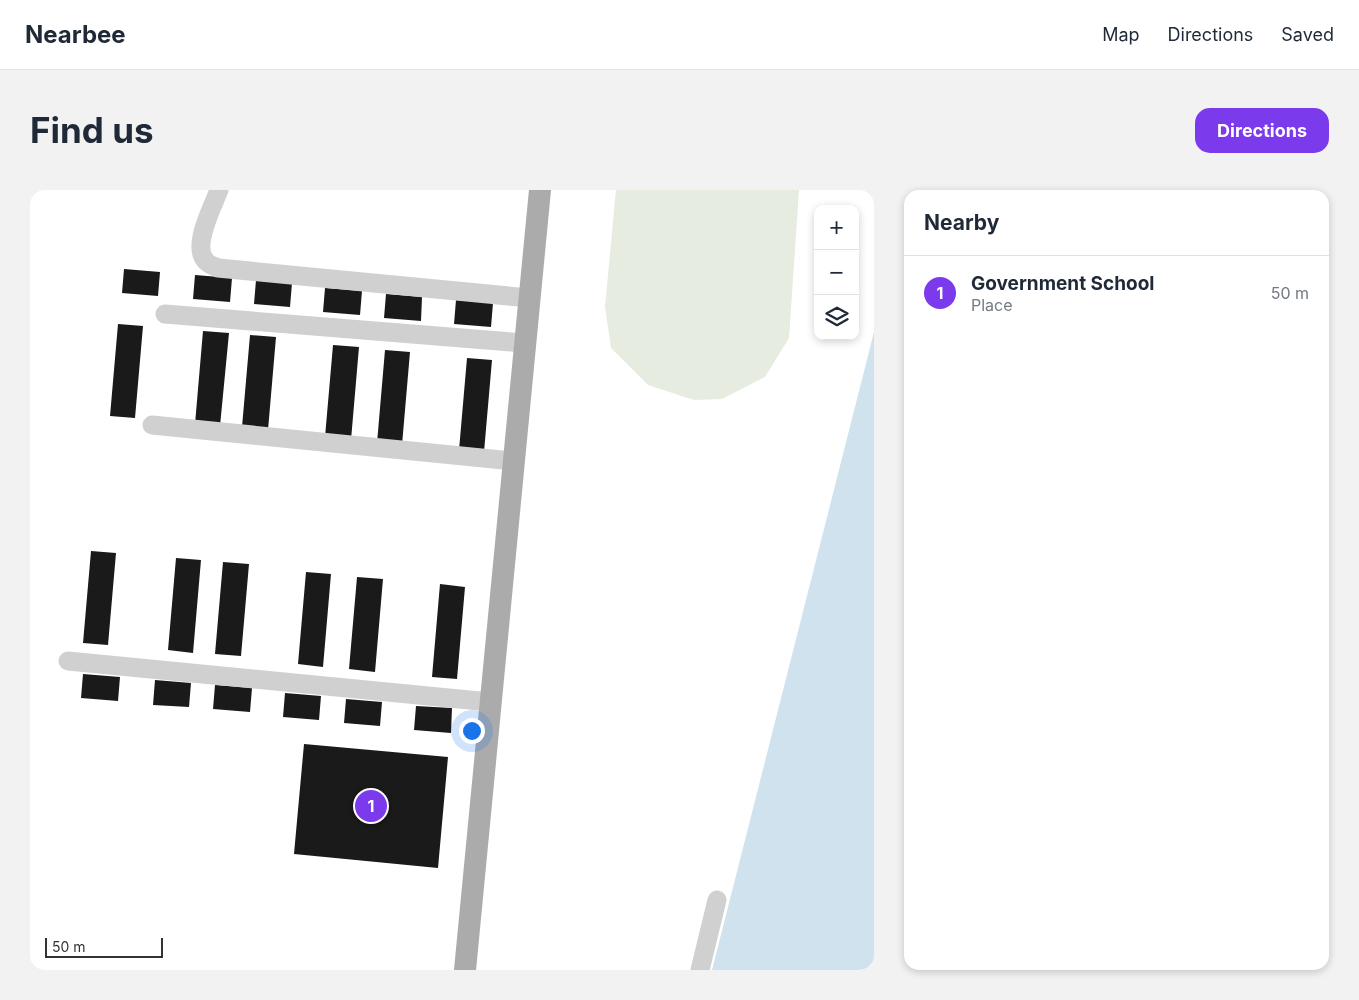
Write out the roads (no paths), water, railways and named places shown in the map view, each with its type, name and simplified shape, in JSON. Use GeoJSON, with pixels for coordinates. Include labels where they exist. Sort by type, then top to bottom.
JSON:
{"type":"FeatureCollection","features":[{"type":"Feature","properties":{"kind":"main road"},"geometry":{"type":"LineString","coordinates":[[465,970],[512,461],[540,190]]}},
{"type":"Feature","properties":{"kind":"street"},"geometry":{"type":"LineString","coordinates":[[219,190],[201,236],[200,251],[205,261],[218,268],[248,273],[529,298]]}},
{"type":"Feature","properties":{"kind":"street"},"geometry":{"type":"LineString","coordinates":[[165,314],[524,343]]}},
{"type":"Feature","properties":{"kind":"street"},"geometry":{"type":"LineString","coordinates":[[152,425],[512,461]]}},
{"type":"Feature","properties":{"kind":"street"},"geometry":{"type":"LineString","coordinates":[[68,661],[490,702]]}},
{"type":"Feature","properties":{"kind":"street"},"geometry":{"type":"LineString","coordinates":[[700,970],[717,900]]}},
{"type":"Feature","properties":{"kind":"water"},"geometry":{"type":"Polygon","coordinates":[[[874,331],[874,970],[712,970],[872,340],[874,331]]]}},
{"type":"Feature","properties":{"kind":"place","name":"Government School"},"geometry":{"type":"Point","coordinates":[371,806]}}]}
